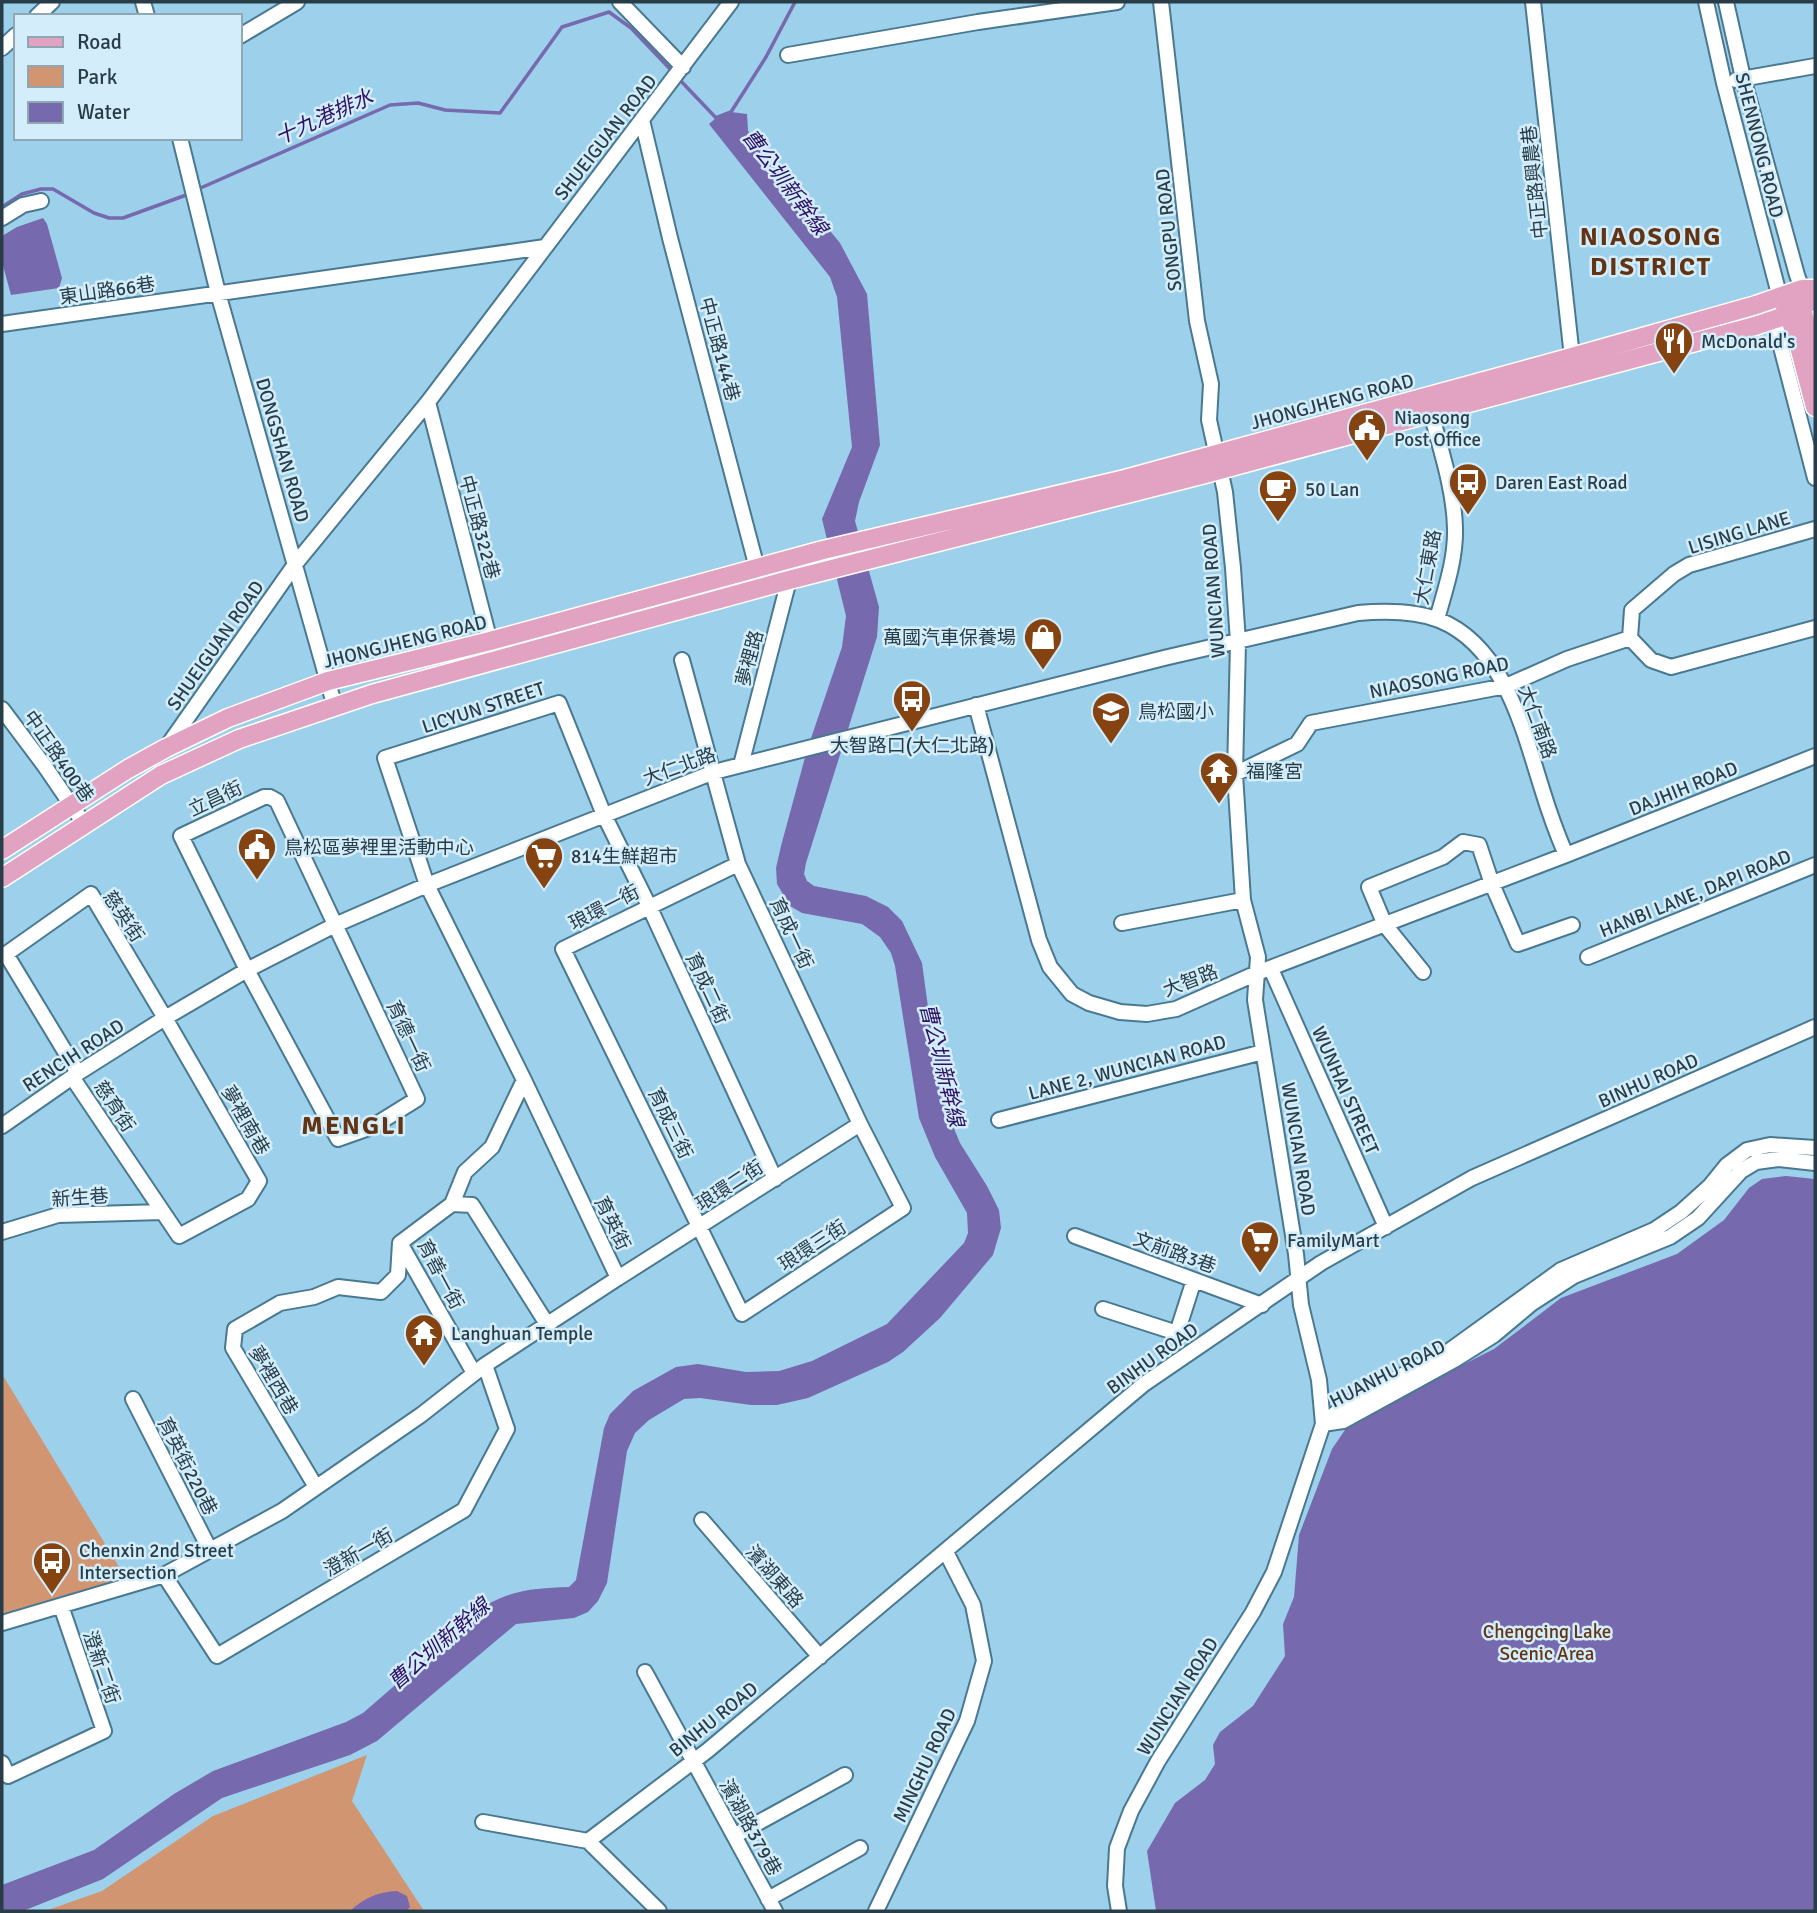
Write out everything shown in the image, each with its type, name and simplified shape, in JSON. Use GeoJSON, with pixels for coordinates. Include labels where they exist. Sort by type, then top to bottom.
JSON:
{"type":"FeatureCollection","features":[{"type":"Feature","properties":{"kind":"main road","name":"JHONGJHENG ROAD"},"geometry":{"type":"LineString","coordinates":[[1429,406],[1572,357],[1780,298],[1802,302]]}},
{"type":"Feature","properties":{"kind":"main road","name":"JHONGJHENG ROAD"},"geometry":{"type":"LineString","coordinates":[[789,580],[1802,302]]}},
{"type":"Feature","properties":{"kind":"main road"},"geometry":{"type":"LineString","coordinates":[[1802,302],[1815,357]]}},
{"type":"Feature","properties":{"kind":"main road"},"geometry":{"type":"LineString","coordinates":[[1802,302],[1815,407]]}},
{"type":"Feature","properties":{"kind":"main road","name":"JHONGJHENG ROAD"},"geometry":{"type":"LineString","coordinates":[[2,850],[128,769],[166,748],[228,718],[327,681],[823,550],[1125,479],[1218,462]]}},
{"type":"Feature","properties":{"kind":"main road"},"geometry":{"type":"LineString","coordinates":[[2,878],[161,775],[239,739],[372,694],[789,580]]}},
{"type":"Feature","properties":{"kind":"street"},"geometry":{"type":"LineString","coordinates":[[39,14],[52,2]]}},
{"type":"Feature","properties":{"kind":"street"},"geometry":{"type":"LineString","coordinates":[[242,35],[297,2]]}},
{"type":"Feature","properties":{"kind":"street"},"geometry":{"type":"LineString","coordinates":[[620,2],[681,70]]}},
{"type":"Feature","properties":{"kind":"street","name":"SHUEIGUAN ROAD"},"geometry":{"type":"LineString","coordinates":[[166,748],[296,563],[428,402],[731,2]]}},
{"type":"Feature","properties":{"kind":"street"},"geometry":{"type":"LineString","coordinates":[[788,55],[978,22],[1117,2]]}},
{"type":"Feature","properties":{"kind":"street","name":"SONGPU ROAD"},"geometry":{"type":"LineString","coordinates":[[1161,2],[1197,321],[1211,384],[1209,420],[1218,462]]}},
{"type":"Feature","properties":{"kind":"street","name":"中正路興農巷"},"geometry":{"type":"LineString","coordinates":[[1533,2],[1572,357]]}},
{"type":"Feature","properties":{"kind":"street","name":"SHENNONG ROAD"},"geometry":{"type":"LineString","coordinates":[[1706,2],[1724,83],[1780,298]]}},
{"type":"Feature","properties":{"kind":"street","name":"SHENNONG ROAD"},"geometry":{"type":"LineString","coordinates":[[1726,2],[1743,78],[1802,302],[1815,478]]}},
{"type":"Feature","properties":{"kind":"street"},"geometry":{"type":"LineString","coordinates":[[1724,83],[1815,66]]}},
{"type":"Feature","properties":{"kind":"street","name":"中正路144巷"},"geometry":{"type":"LineString","coordinates":[[642,120],[670,238],[757,568],[765,587]]}},
{"type":"Feature","properties":{"kind":"street","name":"DONGSHAN ROAD"},"geometry":{"type":"LineString","coordinates":[[181,140],[218,293],[335,707]]}},
{"type":"Feature","properties":{"kind":"street"},"geometry":{"type":"LineString","coordinates":[[2,218],[23,205],[41,201]]}},
{"type":"Feature","properties":{"kind":"street","name":"東山路66巷"},"geometry":{"type":"LineString","coordinates":[[2,324],[545,247]]}},
{"type":"Feature","properties":{"kind":"street","name":"中正路322巷"},"geometry":{"type":"LineString","coordinates":[[428,402],[495,661]]}},
{"type":"Feature","properties":{"kind":"street","name":"大仁東路"},"geometry":{"type":"LineString","coordinates":[[1429,406],[1452,499],[1455,530],[1452,561],[1437,619]]}},
{"type":"Feature","properties":{"kind":"street","name":"WUNCIAN ROAD"},"geometry":{"type":"LineString","coordinates":[[1119,1911],[1115,1886],[1117,1848],[1131,1811],[1158,1761],[1253,1612],[1274,1572],[1323,1424],[1319,1380],[1301,1305],[1255,1000],[1264,971],[1242,900],[1235,774],[1238,642],[1230,543],[1218,462]]}},
{"type":"Feature","properties":{"kind":"street","name":"LISING LANE"},"geometry":{"type":"LineString","coordinates":[[1630,638],[1632,610],[1674,574],[1689,565],[1815,529]]}},
{"type":"Feature","properties":{"kind":"street"},"geometry":{"type":"LineString","coordinates":[[783,561],[789,580]]}},
{"type":"Feature","properties":{"kind":"street","name":"夢裡路"},"geometry":{"type":"LineString","coordinates":[[741,765],[789,580]]}},
{"type":"Feature","properties":{"kind":"street","name":"大仁南路"},"geometry":{"type":"LineString","coordinates":[[1238,642],[1358,613],[1386,611],[1437,619],[1459,631],[1483,654],[1513,700],[1566,855]]}},
{"type":"Feature","properties":{"kind":"street"},"geometry":{"type":"LineString","coordinates":[[1630,638],[1651,660],[1671,667],[1815,628]]}},
{"type":"Feature","properties":{"kind":"street","name":"NIAOSONG ROAD"},"geometry":{"type":"LineString","coordinates":[[1235,774],[1297,744],[1311,723],[1506,686],[1567,659],[1630,638]]}},
{"type":"Feature","properties":{"kind":"street","name":"大仁北路"},"geometry":{"type":"LineString","coordinates":[[165,1018],[247,970],[335,925],[426,885],[714,772],[1164,658],[1238,642]]}},
{"type":"Feature","properties":{"kind":"street","name":"育成一街"},"geometry":{"type":"LineString","coordinates":[[682,660],[738,864],[860,1124],[904,1208]]}},
{"type":"Feature","properties":{"kind":"street","name":"LICYUN STREET"},"geometry":{"type":"LineString","coordinates":[[385,758],[559,703],[604,815]]}},
{"type":"Feature","properties":{"kind":"street","name":"大智路"},"geometry":{"type":"LineString","coordinates":[[976,705],[1039,940],[1050,967],[1072,994],[1089,1003],[1120,1012],[1147,1014],[1176,1009],[1264,971],[1566,855]]}},
{"type":"Feature","properties":{"kind":"street","name":"中正路400巷"},"geometry":{"type":"LineString","coordinates":[[2,709],[85,825]]}},
{"type":"Feature","properties":{"kind":"street","name":"DAJHIH ROAD"},"geometry":{"type":"LineString","coordinates":[[1566,855],[1815,756]]}},
{"type":"Feature","properties":{"kind":"street","name":"育英街"},"geometry":{"type":"LineString","coordinates":[[2,1623],[164,1575],[282,1511],[421,1415],[480,1369],[618,1278],[524,1080],[426,885],[385,758]]}},
{"type":"Feature","properties":{"kind":"street","name":"立昌街"},"geometry":{"type":"LineString","coordinates":[[247,970],[181,836],[264,797],[272,798],[277,801],[335,925]]}},
{"type":"Feature","properties":{"kind":"street","name":"育成二街"},"geometry":{"type":"LineString","coordinates":[[604,815],[775,1179]]}},
{"type":"Feature","properties":{"kind":"street"},"geometry":{"type":"LineString","coordinates":[[1423,972],[1385,925],[1369,887],[1443,857],[1462,842],[1479,845],[1492,884],[1518,944],[1572,925]]}},
{"type":"Feature","properties":{"kind":"street","name":"琅環一街"},"geometry":{"type":"LineString","coordinates":[[563,950],[738,864]]}},
{"type":"Feature","properties":{"kind":"street","name":"HANBI LANE, DAPI ROAD"},"geometry":{"type":"LineString","coordinates":[[1588,957],[1815,865]]}},
{"type":"Feature","properties":{"kind":"street","name":"慈英街"},"geometry":{"type":"LineString","coordinates":[[75,1075],[6,954],[91,894],[165,1018]]}},
{"type":"Feature","properties":{"kind":"street"},"geometry":{"type":"LineString","coordinates":[[1122,923],[1242,900]]}},
{"type":"Feature","properties":{"kind":"street","name":"育德一街"},"geometry":{"type":"LineString","coordinates":[[247,970],[338,1139],[372,1127],[417,1099],[335,925]]}},
{"type":"Feature","properties":{"kind":"street","name":"育成三街"},"geometry":{"type":"LineString","coordinates":[[563,950],[742,1314]]}},
{"type":"Feature","properties":{"kind":"street","name":"WUNHAI STREET"},"geometry":{"type":"LineString","coordinates":[[1264,971],[1386,1227]]}},
{"type":"Feature","properties":{"kind":"street","name":"RENCIH ROAD"},"geometry":{"type":"LineString","coordinates":[[2,1126],[75,1075],[165,1018]]}},
{"type":"Feature","properties":{"kind":"street","name":"夢裡南巷"},"geometry":{"type":"LineString","coordinates":[[125,1155],[179,1236],[248,1199],[259,1181],[165,1018]]}},
{"type":"Feature","properties":{"kind":"street","name":"BINHU ROAD"},"geometry":{"type":"LineString","coordinates":[[588,1841],[693,1761],[820,1657],[1144,1384],[1321,1263],[1472,1178],[1815,1027]]}},
{"type":"Feature","properties":{"kind":"street","name":"LANE 2, WUNCIAN ROAD"},"geometry":{"type":"LineString","coordinates":[[999,1120],[1264,1052]]}},
{"type":"Feature","properties":{"kind":"street","name":"慈育街"},"geometry":{"type":"LineString","coordinates":[[75,1075],[125,1155]]}},
{"type":"Feature","properties":{"kind":"street"},"geometry":{"type":"LineString","coordinates":[[524,1080],[492,1147],[465,1172],[452,1204],[472,1205],[547,1324]]}},
{"type":"Feature","properties":{"kind":"street","name":"琅環二街"},"geometry":{"type":"LineString","coordinates":[[618,1278],[860,1124]]}},
{"type":"Feature","properties":{"kind":"street","name":"HUANHU ROAD"},"geometry":{"type":"LineString","coordinates":[[1323,1424],[1345,1405],[1449,1351],[1561,1270],[1663,1224],[1695,1200],[1727,1165],[1747,1150],[1770,1145],[1815,1148]]}},
{"type":"Feature","properties":{"kind":"street","name":"HUANHU ROAD"},"geometry":{"type":"LineString","coordinates":[[1323,1424],[1343,1421],[1456,1359],[1494,1335],[1531,1304],[1574,1276],[1670,1237],[1698,1218],[1741,1171],[1756,1162],[1778,1159],[1815,1163]]}},
{"type":"Feature","properties":{"kind":"street","name":"育善一街"},"geometry":{"type":"LineString","coordinates":[[452,1204],[400,1243],[480,1369]]}},
{"type":"Feature","properties":{"kind":"street","name":"琅環三街"},"geometry":{"type":"LineString","coordinates":[[742,1314],[904,1208]]}},
{"type":"Feature","properties":{"kind":"street","name":"新生巷"},"geometry":{"type":"LineString","coordinates":[[2,1232],[58,1215],[163,1212]]}},
{"type":"Feature","properties":{"kind":"street","name":"文前路3巷"},"geometry":{"type":"LineString","coordinates":[[1075,1236],[1262,1305]]}},
{"type":"Feature","properties":{"kind":"street","name":"夢裡西巷"},"geometry":{"type":"LineString","coordinates":[[316,1487],[233,1348],[235,1329],[280,1303],[314,1297],[338,1287],[381,1292],[398,1275],[400,1243]]}},
{"type":"Feature","properties":{"kind":"street"},"geometry":{"type":"LineString","coordinates":[[1103,1309],[1177,1334],[1194,1280]]}},
{"type":"Feature","properties":{"kind":"street","name":"澄新一街"},"geometry":{"type":"LineString","coordinates":[[164,1575],[217,1656],[464,1510],[507,1429],[480,1369]]}},
{"type":"Feature","properties":{"kind":"street","name":"育英街220巷"},"geometry":{"type":"LineString","coordinates":[[133,1399],[210,1550]]}},
{"type":"Feature","properties":{"kind":"street","name":"濱湖東路"},"geometry":{"type":"LineString","coordinates":[[702,1520],[820,1657]]}},
{"type":"Feature","properties":{"kind":"street","name":"MINGHU ROAD"},"geometry":{"type":"LineString","coordinates":[[876,1911],[967,1721],[984,1661],[973,1605],[946,1552]]}},
{"type":"Feature","properties":{"kind":"street","name":"澄新二街"},"geometry":{"type":"LineString","coordinates":[[2,1763],[9,1776],[104,1731],[61,1606]]}},
{"type":"Feature","properties":{"kind":"street","name":"濱湖路379巷"},"geometry":{"type":"LineString","coordinates":[[645,1672],[772,1905]]}},
{"type":"Feature","properties":{"kind":"street"},"geometry":{"type":"LineString","coordinates":[[734,1836],[845,1775]]}},
{"type":"Feature","properties":{"kind":"street"},"geometry":{"type":"LineString","coordinates":[[483,1822],[588,1841],[659,1911]]}},
{"type":"Feature","properties":{"kind":"street"},"geometry":{"type":"LineString","coordinates":[[772,1905],[860,1848]]}},
{"type":"Feature","properties":{"kind":"green space"},"geometry":{"type":"Polygon","coordinates":[[[2,1374],[130,1585],[2,1624],[2,1374]]]}},
{"type":"Feature","properties":{"kind":"green space"},"geometry":{"type":"Polygon","coordinates":[[[367,1755],[352,1801],[424,1911],[45,1911],[102,1891],[213,1816],[367,1755]]]}},
{"type":"Feature","properties":{"kind":"water","name":"曹公圳新幹線"},"geometry":{"type":"Polygon","coordinates":[[[731,112],[747,114],[748,131],[840,243],[867,294],[880,445],[859,502],[855,521],[879,607],[877,637],[804,874],[807,881],[814,886],[866,896],[888,907],[902,921],[922,963],[940,1095],[960,1143],[999,1210],[1001,1228],[993,1255],[940,1318],[888,1362],[808,1398],[777,1405],[684,1399],[649,1420],[635,1433],[627,1451],[607,1583],[598,1601],[588,1612],[574,1618],[516,1624],[377,1741],[350,1755],[222,1798],[103,1879],[23,1911],[2,1911],[2,1885],[94,1850],[174,1794],[213,1771],[346,1722],[363,1713],[490,1603],[519,1592],[569,1587],[576,1580],[604,1428],[610,1414],[633,1391],[676,1367],[698,1364],[746,1372],[779,1371],[812,1361],[887,1324],[964,1243],[968,1233],[967,1213],[935,1157],[919,1118],[891,953],[880,937],[862,924],[802,913],[790,906],[777,884],[776,868],[807,750],[842,647],[846,616],[822,519],[852,447],[837,297],[830,277],[709,124],[731,112]]]}},
{"type":"Feature","properties":{"kind":"water"},"geometry":{"type":"Polygon","coordinates":[[[43,218],[62,278],[59,288],[11,295],[2,262],[2,236],[17,227],[43,218]]]}},
{"type":"Feature","properties":{"kind":"water","name":"Chengcing Lake Scenic Area"},"geometry":{"type":"Polygon","coordinates":[[[1786,1176],[1815,1179],[1815,1911],[1156,1911],[1147,1851],[1175,1803],[1205,1780],[1215,1764],[1213,1745],[1220,1732],[1253,1706],[1285,1656],[1283,1624],[1294,1597],[1299,1535],[1332,1449],[1351,1421],[1494,1349],[1561,1298],[1677,1254],[1724,1220],[1749,1188],[1762,1179],[1786,1176]]]}},
{"type":"Feature","properties":{"kind":"water"},"geometry":{"type":"Polygon","coordinates":[[[397,1891],[407,1896],[410,1907],[406,1911],[350,1911],[372,1896],[397,1891]]]}},
{"type":"Feature","properties":{"kind":"waterway"},"geometry":{"type":"LineString","coordinates":[[718,117],[731,112],[766,57],[795,2]]}},
{"type":"Feature","properties":{"kind":"waterway","name":"十九港排水"},"geometry":{"type":"LineString","coordinates":[[196,190],[390,105],[418,103],[445,110],[500,113],[562,27],[609,12],[631,28],[673,72]]}},
{"type":"Feature","properties":{"kind":"waterway","name":"十九港排水"},"geometry":{"type":"LineString","coordinates":[[678,78],[719,121]]}},
{"type":"Feature","properties":{"kind":"waterway","name":"十九港排水"},"geometry":{"type":"LineString","coordinates":[[2,207],[22,194],[53,189],[94,213],[109,218],[123,218],[189,194]]}},
{"type":"Feature","properties":{"kind":"place","name":"McDonald's"},"geometry":{"type":"Point","coordinates":[1674,375]}},
{"type":"Feature","properties":{"kind":"place","name":"Niaosong Post Office"},"geometry":{"type":"Point","coordinates":[1367,462]}},
{"type":"Feature","properties":{"kind":"place","name":"Daren East Road"},"geometry":{"type":"Point","coordinates":[1468,516]}},
{"type":"Feature","properties":{"kind":"place","name":"50 Lan"},"geometry":{"type":"Point","coordinates":[1278,523]}},
{"type":"Feature","properties":{"kind":"place","name":"萬國汽車保養場"},"geometry":{"type":"Point","coordinates":[1043,671]}},
{"type":"Feature","properties":{"kind":"place","name":"大智路口(大仁北路)"},"geometry":{"type":"Point","coordinates":[912,733]}},
{"type":"Feature","properties":{"kind":"place","name":"鳥松國小"},"geometry":{"type":"Point","coordinates":[1111,745]}},
{"type":"Feature","properties":{"kind":"place","name":"福隆宮"},"geometry":{"type":"Point","coordinates":[1219,805]}},
{"type":"Feature","properties":{"kind":"place","name":"鳥松區夢裡里活動中心"},"geometry":{"type":"Point","coordinates":[257,881]}},
{"type":"Feature","properties":{"kind":"place","name":"814生鮮超市"},"geometry":{"type":"Point","coordinates":[544,890]}},
{"type":"Feature","properties":{"kind":"place","name":"FamilyMart"},"geometry":{"type":"Point","coordinates":[1260,1274]}},
{"type":"Feature","properties":{"kind":"place","name":"Langhuan Temple"},"geometry":{"type":"Point","coordinates":[424,1367]}},
{"type":"Feature","properties":{"kind":"place","name":"Chenxin 2nd Street Intersection"},"geometry":{"type":"Point","coordinates":[52,1595]}},
{"type":"Feature","properties":{"kind":"district","name":"NIAOSONG DISTRICT"},"geometry":{"type":"Point","coordinates":[1651,251]}},
{"type":"Feature","properties":{"kind":"district","name":"MENGLI"},"geometry":{"type":"Point","coordinates":[354,1125]}}]}
